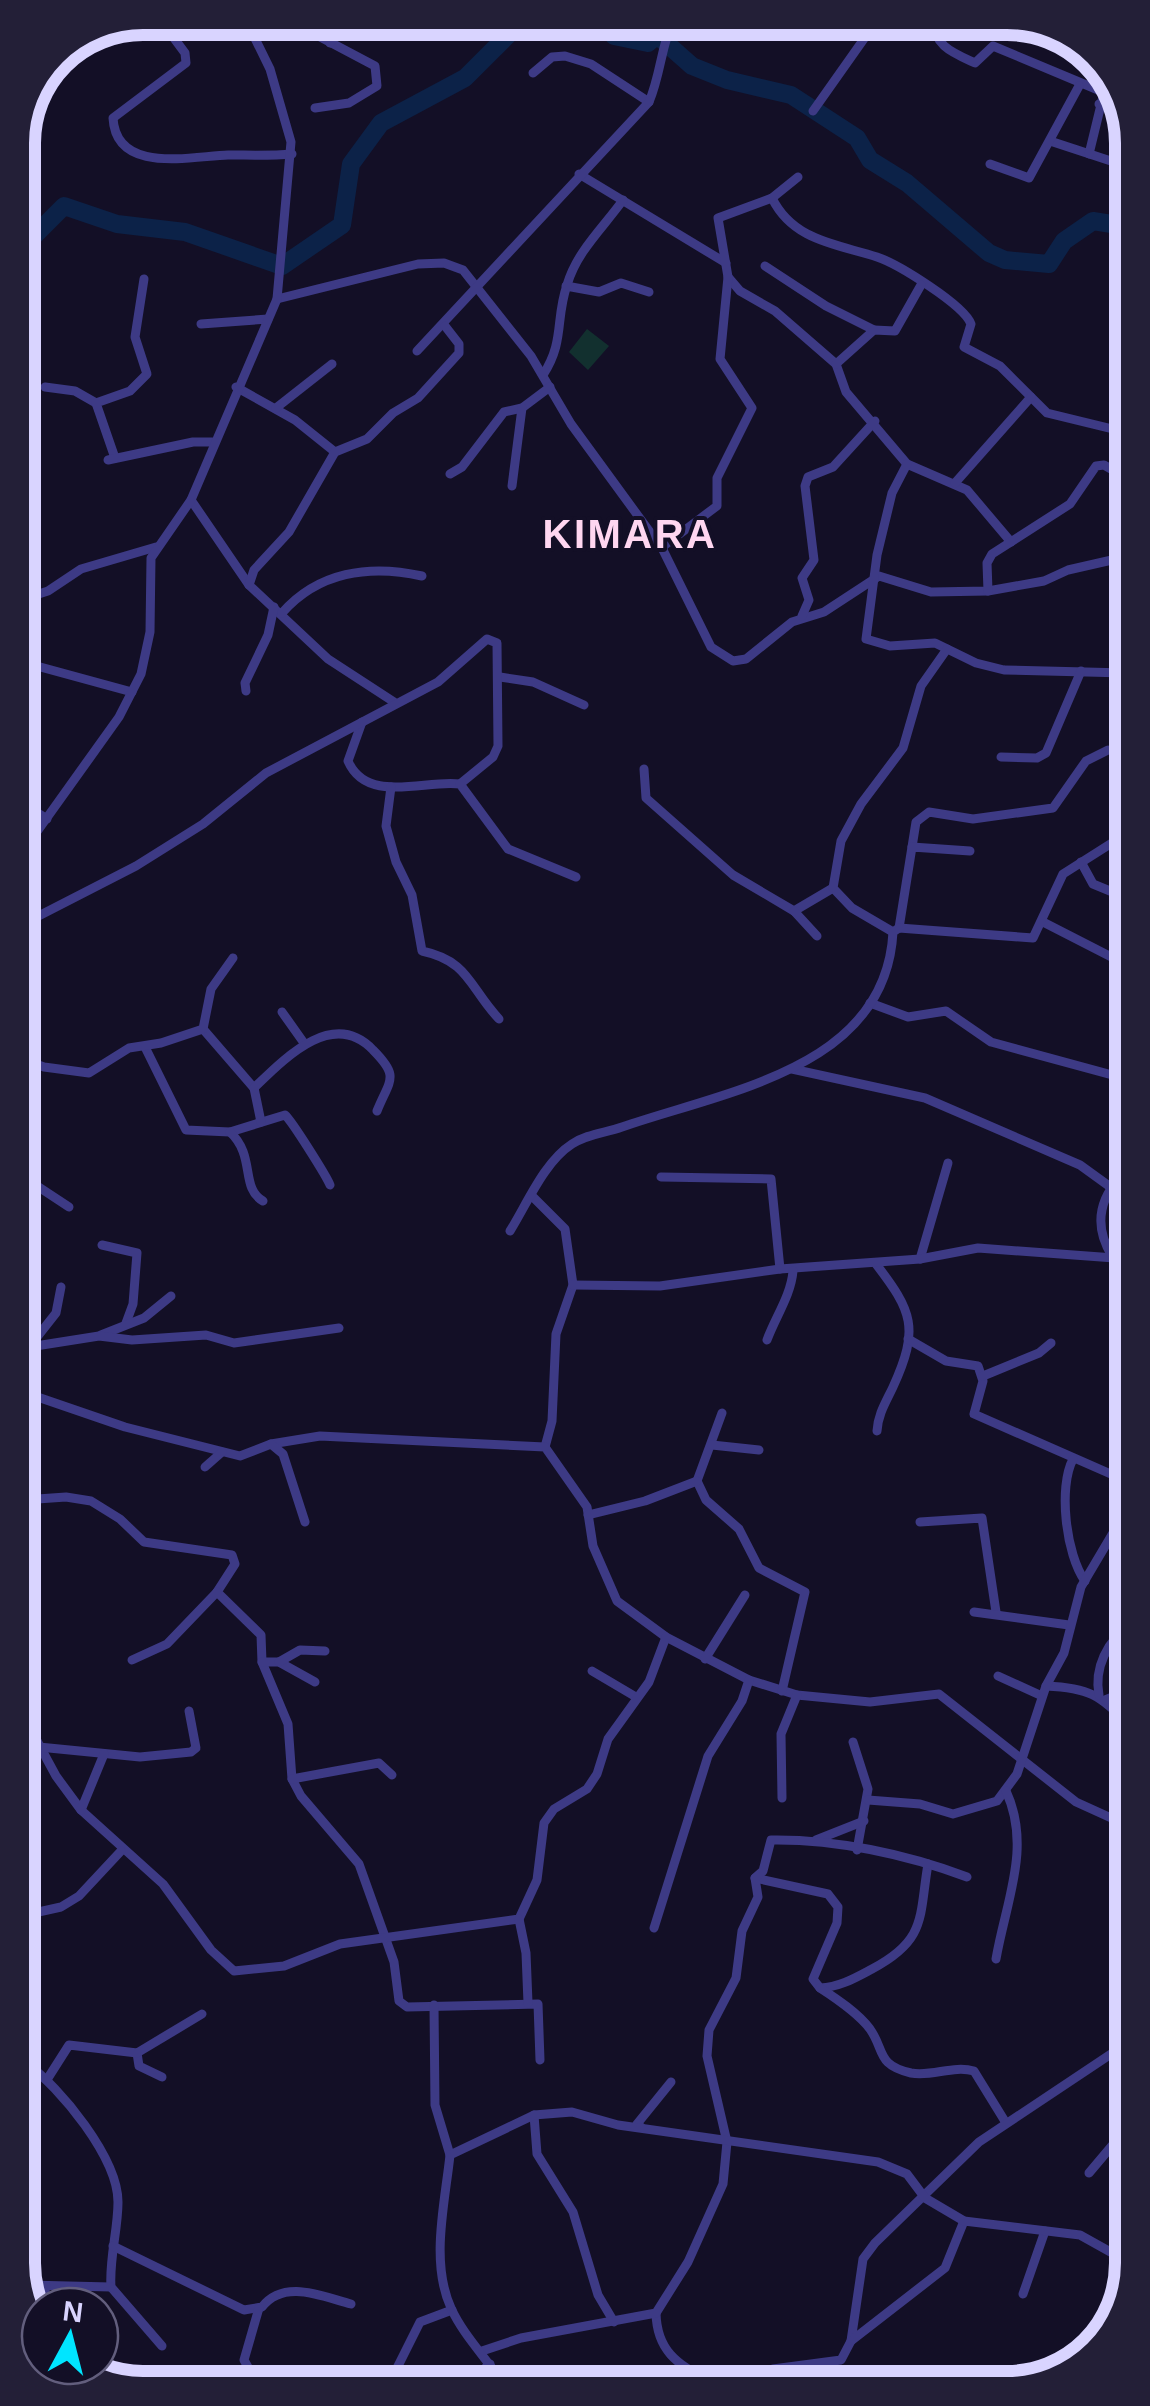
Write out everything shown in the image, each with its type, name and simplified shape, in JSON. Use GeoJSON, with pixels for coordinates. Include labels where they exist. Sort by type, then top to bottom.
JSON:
{"type":"FeatureCollection","features":[{"type":"Feature","properties":{"kind":"street"},"geometry":{"type":"LineString","coordinates":[[171,35],[185,54],[186,63],[113,118],[135,152],[159,160],[292,154]]}},
{"type":"Feature","properties":{"kind":"street"},"geometry":{"type":"LineString","coordinates":[[35,835],[132,692],[148,652],[149,568],[156,547],[191,500],[212,442],[277,299],[292,154],[270,69],[253,35]]}},
{"type":"Feature","properties":{"kind":"street"},"geometry":{"type":"LineString","coordinates":[[310,35],[375,66],[378,86],[349,103],[315,108]]}},
{"type":"Feature","properties":{"kind":"street"},"geometry":{"type":"LineString","coordinates":[[330,43],[335,35]]}},
{"type":"Feature","properties":{"kind":"street"},"geometry":{"type":"LineString","coordinates":[[417,352],[648,102],[658,80],[667,35]]}},
{"type":"Feature","properties":{"kind":"street"},"geometry":{"type":"LineString","coordinates":[[934,35],[941,45],[975,64],[993,46],[1079,86],[1102,92]]}},
{"type":"Feature","properties":{"kind":"street"},"geometry":{"type":"LineString","coordinates":[[813,111],[866,36]]}},
{"type":"Feature","properties":{"kind":"street"},"geometry":{"type":"LineString","coordinates":[[532,73],[552,58],[578,58],[648,102]]}},
{"type":"Feature","properties":{"kind":"street"},"geometry":{"type":"LineString","coordinates":[[990,164],[1029,178],[1079,86]]}},
{"type":"Feature","properties":{"kind":"street"},"geometry":{"type":"LineString","coordinates":[[1089,154],[1103,93]]}},
{"type":"Feature","properties":{"kind":"street"},"geometry":{"type":"LineString","coordinates":[[1100,104],[1108,105]]}},
{"type":"Feature","properties":{"kind":"street"},"geometry":{"type":"LineString","coordinates":[[1050,141],[1115,165]]}},
{"type":"Feature","properties":{"kind":"street"},"geometry":{"type":"LineString","coordinates":[[579,174],[727,263]]}},
{"type":"Feature","properties":{"kind":"street"},"geometry":{"type":"LineString","coordinates":[[661,548],[718,506],[716,478],[752,408],[720,358],[728,277],[718,218],[772,198],[798,176]]}},
{"type":"Feature","properties":{"kind":"street"},"geometry":{"type":"LineString","coordinates":[[772,198],[779,212],[805,234],[844,250],[878,257],[947,298],[970,319],[971,332],[964,348],[1000,366],[1057,418],[1115,430]]}},
{"type":"Feature","properties":{"kind":"street"},"geometry":{"type":"LineString","coordinates":[[544,375],[560,346],[566,286],[584,247],[623,200]]}},
{"type":"Feature","properties":{"kind":"street"},"geometry":{"type":"LineString","coordinates":[[277,299],[434,262],[463,270],[544,375],[571,424],[661,548],[717,653],[734,660],[746,658],[802,616],[824,612],[884,575],[931,592],[988,591],[1044,581],[1068,570],[1115,559]]}},
{"type":"Feature","properties":{"kind":"street"},"geometry":{"type":"LineString","coordinates":[[765,266],[826,306],[874,330],[895,330],[922,285]]}},
{"type":"Feature","properties":{"kind":"street"},"geometry":{"type":"LineString","coordinates":[[728,277],[740,291],[775,310],[836,364],[846,392],[875,421],[908,464],[967,490],[1012,542]]}},
{"type":"Feature","properties":{"kind":"street"},"geometry":{"type":"LineString","coordinates":[[96,403],[130,391],[146,374],[135,336],[144,279]]}},
{"type":"Feature","properties":{"kind":"street"},"geometry":{"type":"LineString","coordinates":[[566,286],[598,292],[621,282],[650,292]]}},
{"type":"Feature","properties":{"kind":"street"},"geometry":{"type":"LineString","coordinates":[[202,324],[268,319]]}},
{"type":"Feature","properties":{"kind":"street"},"geometry":{"type":"LineString","coordinates":[[249,585],[254,570],[289,532],[335,452],[366,439],[427,391],[460,349],[444,326]]}},
{"type":"Feature","properties":{"kind":"street"},"geometry":{"type":"LineString","coordinates":[[836,364],[874,330]]}},
{"type":"Feature","properties":{"kind":"street"},"geometry":{"type":"LineString","coordinates":[[276,408],[332,364]]}},
{"type":"Feature","properties":{"kind":"street"},"geometry":{"type":"LineString","coordinates":[[45,387],[75,392],[96,403],[112,459],[193,442],[212,442]]}},
{"type":"Feature","properties":{"kind":"street"},"geometry":{"type":"LineString","coordinates":[[450,474],[462,467],[504,412],[522,408],[550,387]]}},
{"type":"Feature","properties":{"kind":"street"},"geometry":{"type":"LineString","coordinates":[[236,388],[276,408],[335,452]]}},
{"type":"Feature","properties":{"kind":"street"},"geometry":{"type":"LineString","coordinates":[[955,483],[1031,397]]}},
{"type":"Feature","properties":{"kind":"street"},"geometry":{"type":"LineString","coordinates":[[512,486],[522,408]]}},
{"type":"Feature","properties":{"kind":"street"},"geometry":{"type":"LineString","coordinates":[[802,616],[809,600],[802,578],[814,560],[805,486],[808,477],[833,467],[875,421]]}},
{"type":"Feature","properties":{"kind":"street"},"geometry":{"type":"LineString","coordinates":[[908,464],[892,493],[866,640],[890,646],[935,642],[1004,670],[1115,672]]}},
{"type":"Feature","properties":{"kind":"street"},"geometry":{"type":"LineString","coordinates":[[988,591],[989,558],[1070,504],[1096,466],[1102,464],[1115,471]]}},
{"type":"Feature","properties":{"kind":"street"},"geometry":{"type":"LineString","coordinates":[[191,500],[249,585],[328,659],[394,702]]}},
{"type":"Feature","properties":{"kind":"street"},"geometry":{"type":"LineString","coordinates":[[35,596],[48,592],[80,569],[156,547]]}},
{"type":"Feature","properties":{"kind":"street"},"geometry":{"type":"LineString","coordinates":[[246,691],[245,683],[278,610],[306,588],[332,577],[390,571],[422,576]]}},
{"type":"Feature","properties":{"kind":"street"},"geometry":{"type":"LineString","coordinates":[[35,918],[136,866],[203,824],[255,780],[454,670],[487,639],[497,644],[498,746],[493,757],[460,784],[391,787],[366,780],[348,766],[362,722]]}},
{"type":"Feature","properties":{"kind":"street"},"geometry":{"type":"LineString","coordinates":[[834,888],[841,841],[860,804],[903,748],[921,686],[946,649]]}},
{"type":"Feature","properties":{"kind":"street"},"geometry":{"type":"LineString","coordinates":[[35,666],[132,692]]}},
{"type":"Feature","properties":{"kind":"street"},"geometry":{"type":"LineString","coordinates":[[1001,757],[1037,758],[1046,753],[1081,671]]}},
{"type":"Feature","properties":{"kind":"street"},"geometry":{"type":"LineString","coordinates":[[500,677],[533,682],[584,705]]}},
{"type":"Feature","properties":{"kind":"street"},"geometry":{"type":"LineString","coordinates":[[510,1231],[570,1145],[733,1094],[820,1054],[870,1003],[892,962],[916,822],[929,812],[973,818],[1053,808],[1086,761],[1108,750]]}},
{"type":"Feature","properties":{"kind":"street"},"geometry":{"type":"LineString","coordinates":[[644,768],[644,794],[661,813],[733,875],[794,911],[817,936]]}},
{"type":"Feature","properties":{"kind":"street"},"geometry":{"type":"LineString","coordinates":[[460,784],[508,849],[576,878]]}},
{"type":"Feature","properties":{"kind":"street"},"geometry":{"type":"LineString","coordinates":[[391,787],[386,826],[396,862],[412,895],[422,951],[449,957],[458,964],[500,1018]]}},
{"type":"Feature","properties":{"kind":"street"},"geometry":{"type":"LineString","coordinates":[[35,811],[47,819]]}},
{"type":"Feature","properties":{"kind":"street"},"geometry":{"type":"LineString","coordinates":[[834,888],[852,908],[896,930],[1026,941],[1037,934],[1063,874],[1115,841]]}},
{"type":"Feature","properties":{"kind":"street"},"geometry":{"type":"LineString","coordinates":[[912,847],[970,851]]}},
{"type":"Feature","properties":{"kind":"street"},"geometry":{"type":"LineString","coordinates":[[1081,862],[1093,884],[1115,893]]}},
{"type":"Feature","properties":{"kind":"street"},"geometry":{"type":"LineString","coordinates":[[794,911],[834,888]]}},
{"type":"Feature","properties":{"kind":"street"},"geometry":{"type":"LineString","coordinates":[[1042,922],[1115,959]]}},
{"type":"Feature","properties":{"kind":"street"},"geometry":{"type":"LineString","coordinates":[[203,1028],[211,989],[234,958]]}},
{"type":"Feature","properties":{"kind":"street"},"geometry":{"type":"LineString","coordinates":[[870,1003],[908,1017],[946,1011],[990,1042],[1115,1076]]}},
{"type":"Feature","properties":{"kind":"street"},"geometry":{"type":"LineString","coordinates":[[282,1012],[304,1044]]}},
{"type":"Feature","properties":{"kind":"street"},"geometry":{"type":"LineString","coordinates":[[35,1064],[89,1073],[110,1056],[203,1028]]}},
{"type":"Feature","properties":{"kind":"street"},"geometry":{"type":"LineString","coordinates":[[203,1028],[254,1088],[262,1122]]}},
{"type":"Feature","properties":{"kind":"street"},"geometry":{"type":"LineString","coordinates":[[254,1088],[304,1044],[344,1032],[364,1040],[391,1068],[393,1076],[377,1111]]}},
{"type":"Feature","properties":{"kind":"street"},"geometry":{"type":"LineString","coordinates":[[144,1046],[186,1130],[230,1132],[280,1114],[296,1123],[330,1185]]}},
{"type":"Feature","properties":{"kind":"street"},"geometry":{"type":"LineString","coordinates":[[792,1069],[925,1098],[1080,1165],[1109,1186]]}},
{"type":"Feature","properties":{"kind":"street"},"geometry":{"type":"LineString","coordinates":[[230,1132],[246,1150],[250,1186],[263,1201]]}},
{"type":"Feature","properties":{"kind":"street"},"geometry":{"type":"LineString","coordinates":[[920,1260],[948,1163]]}},
{"type":"Feature","properties":{"kind":"street"},"geometry":{"type":"LineString","coordinates":[[661,1176],[771,1179],[780,1269]]}},
{"type":"Feature","properties":{"kind":"street"},"geometry":{"type":"LineString","coordinates":[[573,1285],[660,1286],[780,1269],[920,1260],[978,1248],[1115,1262],[1100,1226],[1109,1186],[1115,1181]]}},
{"type":"Feature","properties":{"kind":"street"},"geometry":{"type":"LineString","coordinates":[[35,1185],[69,1207]]}},
{"type":"Feature","properties":{"kind":"street"},"geometry":{"type":"LineString","coordinates":[[532,1196],[565,1229],[573,1285],[556,1334],[552,1421],[546,1447],[588,1514],[598,1560],[617,1600],[666,1637],[749,1680],[782,1692],[870,1702],[939,1694],[1024,1757],[1076,1802],[1115,1820]]}},
{"type":"Feature","properties":{"kind":"street"},"geometry":{"type":"LineString","coordinates":[[102,1245],[136,1254],[133,1304],[126,1324]]}},
{"type":"Feature","properties":{"kind":"street"},"geometry":{"type":"LineString","coordinates":[[876,1264],[906,1304],[908,1339],[877,1431]]}},
{"type":"Feature","properties":{"kind":"street"},"geometry":{"type":"LineString","coordinates":[[767,1340],[776,1311],[793,1287],[793,1271]]}},
{"type":"Feature","properties":{"kind":"street"},"geometry":{"type":"LineString","coordinates":[[35,1337],[56,1313],[61,1287]]}},
{"type":"Feature","properties":{"kind":"street"},"geometry":{"type":"LineString","coordinates":[[35,1346],[99,1336],[144,1318],[172,1296]]}},
{"type":"Feature","properties":{"kind":"street"},"geometry":{"type":"LineString","coordinates":[[99,1336],[132,1340],[206,1335],[234,1343],[338,1328]]}},
{"type":"Feature","properties":{"kind":"street"},"geometry":{"type":"LineString","coordinates":[[908,1339],[946,1361],[978,1366],[983,1376],[974,1414],[1115,1476]]}},
{"type":"Feature","properties":{"kind":"street"},"geometry":{"type":"LineString","coordinates":[[983,1376],[1039,1353],[1051,1343]]}},
{"type":"Feature","properties":{"kind":"street"},"geometry":{"type":"LineString","coordinates":[[35,1396],[125,1428],[240,1456],[271,1444],[320,1436],[546,1447]]}},
{"type":"Feature","properties":{"kind":"street"},"geometry":{"type":"LineString","coordinates":[[588,1514],[645,1502],[697,1481],[722,1413]]}},
{"type":"Feature","properties":{"kind":"street"},"geometry":{"type":"LineString","coordinates":[[271,1444],[283,1454],[304,1522]]}},
{"type":"Feature","properties":{"kind":"street"},"geometry":{"type":"LineString","coordinates":[[712,1445],[759,1450]]}},
{"type":"Feature","properties":{"kind":"street"},"geometry":{"type":"LineString","coordinates":[[206,1467],[222,1452]]}},
{"type":"Feature","properties":{"kind":"street"},"geometry":{"type":"LineString","coordinates":[[1073,1459],[1063,1497],[1076,1562],[1085,1581]]}},
{"type":"Feature","properties":{"kind":"street"},"geometry":{"type":"LineString","coordinates":[[697,1481],[706,1500],[739,1529],[759,1568],[806,1592],[782,1692]]}},
{"type":"Feature","properties":{"kind":"street"},"geometry":{"type":"LineString","coordinates":[[35,1499],[66,1497],[91,1502],[120,1518],[144,1542],[232,1555],[236,1564],[217,1592],[167,1644],[132,1660]]}},
{"type":"Feature","properties":{"kind":"street"},"geometry":{"type":"LineString","coordinates":[[920,1522],[982,1518],[996,1612]]}},
{"type":"Feature","properties":{"kind":"street"},"geometry":{"type":"LineString","coordinates":[[868,1800],[920,1804],[953,1814],[988,1805],[1006,1791],[1024,1757],[1044,1691],[1064,1653],[1085,1581],[1115,1530]]}},
{"type":"Feature","properties":{"kind":"street"},"geometry":{"type":"LineString","coordinates":[[217,1592],[263,1641],[262,1662],[288,1724],[292,1778],[301,1796],[358,1864],[394,1962],[402,2005],[538,2004],[540,2060]]}},
{"type":"Feature","properties":{"kind":"street"},"geometry":{"type":"LineString","coordinates":[[705,1658],[745,1595]]}},
{"type":"Feature","properties":{"kind":"street"},"geometry":{"type":"LineString","coordinates":[[974,1612],[996,1612],[1069,1626]]}},
{"type":"Feature","properties":{"kind":"street"},"geometry":{"type":"LineString","coordinates":[[528,2003],[526,1953],[519,1919],[537,1880],[544,1823],[554,1808],[587,1789],[597,1774],[608,1739],[649,1682],[666,1637]]}},
{"type":"Feature","properties":{"kind":"street"},"geometry":{"type":"LineString","coordinates":[[1102,1698],[1100,1675],[1110,1642],[1115,1638]]}},
{"type":"Feature","properties":{"kind":"street"},"geometry":{"type":"LineString","coordinates":[[278,1662],[300,1650],[326,1651]]}},
{"type":"Feature","properties":{"kind":"street"},"geometry":{"type":"LineString","coordinates":[[262,1662],[278,1662],[315,1682]]}},
{"type":"Feature","properties":{"kind":"street"},"geometry":{"type":"LineString","coordinates":[[592,1671],[636,1697]]}},
{"type":"Feature","properties":{"kind":"street"},"geometry":{"type":"LineString","coordinates":[[998,1676],[1044,1691],[1078,1688],[1102,1698],[1115,1711]]}},
{"type":"Feature","properties":{"kind":"street"},"geometry":{"type":"LineString","coordinates":[[654,1928],[708,1756],[742,1701],[749,1680]]}},
{"type":"Feature","properties":{"kind":"street"},"geometry":{"type":"LineString","coordinates":[[1102,1698],[1115,1694]]}},
{"type":"Feature","properties":{"kind":"street"},"geometry":{"type":"LineString","coordinates":[[782,1798],[781,1734],[796,1695]]}},
{"type":"Feature","properties":{"kind":"street"},"geometry":{"type":"LineString","coordinates":[[39,1747],[155,1757],[191,1752],[196,1748],[189,1711]]}},
{"type":"Feature","properties":{"kind":"street"},"geometry":{"type":"LineString","coordinates":[[35,1739],[81,1810],[104,1828],[121,1851],[163,1884],[211,1950],[234,1971],[284,1966],[340,1944],[519,1919]]}},
{"type":"Feature","properties":{"kind":"street"},"geometry":{"type":"LineString","coordinates":[[853,1742],[868,1800],[857,1850]]}},
{"type":"Feature","properties":{"kind":"street"},"geometry":{"type":"LineString","coordinates":[[81,1810],[104,1754]]}},
{"type":"Feature","properties":{"kind":"street"},"geometry":{"type":"LineString","coordinates":[[292,1778],[379,1763],[392,1775]]}},
{"type":"Feature","properties":{"kind":"street"},"geometry":{"type":"LineString","coordinates":[[996,1959],[1020,1842],[1016,1813],[1006,1791]]}},
{"type":"Feature","properties":{"kind":"street"},"geometry":{"type":"LineString","coordinates":[[816,1840],[864,1821]]}},
{"type":"Feature","properties":{"kind":"street"},"geometry":{"type":"LineString","coordinates":[[756,1878],[763,1871],[771,1840],[816,1840],[928,1864],[967,1877]]}},
{"type":"Feature","properties":{"kind":"street"},"geometry":{"type":"LineString","coordinates":[[35,1912],[74,1900],[121,1851]]}},
{"type":"Feature","properties":{"kind":"street"},"geometry":{"type":"LineString","coordinates":[[820,1988],[835,1987],[894,1957],[913,1939],[926,1903],[928,1864]]}},
{"type":"Feature","properties":{"kind":"street"},"geometry":{"type":"LineString","coordinates":[[756,1878],[828,1894],[838,1907],[836,1923],[813,1979],[869,2028],[879,2056],[914,2074],[961,2067],[974,2071],[1006,2123]]}},
{"type":"Feature","properties":{"kind":"street"},"geometry":{"type":"LineString","coordinates":[[482,2351],[522,2338],[656,2313],[667,2301],[715,2209],[728,2142],[707,2056],[709,2030],[736,1978],[742,1930],[758,1897],[756,1878]]}},
{"type":"Feature","properties":{"kind":"street"},"geometry":{"type":"LineString","coordinates":[[434,2005],[435,2105],[450,2155],[441,2256],[452,2310],[495,2371]]}},
{"type":"Feature","properties":{"kind":"street"},"geometry":{"type":"LineString","coordinates":[[48,2078],[69,2045],[137,2053],[202,2014]]}},
{"type":"Feature","properties":{"kind":"street"},"geometry":{"type":"LineString","coordinates":[[773,2369],[841,2360],[851,2341],[864,2259],[944,2174],[1006,2123],[1115,2051]]}},
{"type":"Feature","properties":{"kind":"street"},"geometry":{"type":"LineString","coordinates":[[137,2053],[140,2066],[162,2077]]}},
{"type":"Feature","properties":{"kind":"street"},"geometry":{"type":"LineString","coordinates":[[35,2069],[48,2078],[93,2136],[113,2177],[118,2203],[111,2286]]}},
{"type":"Feature","properties":{"kind":"street"},"geometry":{"type":"LineString","coordinates":[[642,2128],[637,2124],[642,2114],[671,2082]]}},
{"type":"Feature","properties":{"kind":"street"},"geometry":{"type":"LineString","coordinates":[[450,2155],[534,2115],[572,2112],[642,2128],[878,2162],[907,2174],[925,2198],[964,2221],[1080,2234],[1115,2254]]}},
{"type":"Feature","properties":{"kind":"street"},"geometry":{"type":"LineString","coordinates":[[534,2115],[538,2154],[573,2212],[598,2296],[614,2322]]}},
{"type":"Feature","properties":{"kind":"street"},"geometry":{"type":"LineString","coordinates":[[1089,2173],[1115,2142]]}},
{"type":"Feature","properties":{"kind":"street"},"geometry":{"type":"LineString","coordinates":[[851,2341],[934,2279],[944,2268],[964,2221]]}},
{"type":"Feature","properties":{"kind":"street"},"geometry":{"type":"LineString","coordinates":[[1023,2294],[1044,2231]]}},
{"type":"Feature","properties":{"kind":"street"},"geometry":{"type":"LineString","coordinates":[[114,2246],[220,2302],[244,2310],[258,2308]]}},
{"type":"Feature","properties":{"kind":"street"},"geometry":{"type":"LineString","coordinates":[[250,2371],[244,2360],[258,2308],[272,2294],[285,2290],[351,2304]]}},
{"type":"Feature","properties":{"kind":"street"},"geometry":{"type":"LineString","coordinates":[[120,2297],[162,2346]]}},
{"type":"Feature","properties":{"kind":"street"},"geometry":{"type":"LineString","coordinates":[[393,2371],[420,2322],[452,2310]]}},
{"type":"Feature","properties":{"kind":"street"},"geometry":{"type":"LineString","coordinates":[[656,2313],[660,2342],[668,2357],[692,2371]]}},
{"type":"Feature","properties":{"kind":"street"},"geometry":{"type":"LineString","coordinates":[[482,2371],[490,2364]]}},
{"type":"Feature","properties":{"kind":"green space"},"geometry":{"type":"Polygon","coordinates":[[[587,329],[609,346],[588,370],[569,352],[587,329]]]}},
{"type":"Feature","properties":{"kind":"waterway"},"geometry":{"type":"LineString","coordinates":[[35,235],[64,206],[117,224],[185,232],[282,266],[342,225],[351,164],[381,123],[465,78],[508,35]]}},
{"type":"Feature","properties":{"kind":"waterway"},"geometry":{"type":"LineString","coordinates":[[613,35],[648,43],[657,35]]}},
{"type":"Feature","properties":{"kind":"waterway"},"geometry":{"type":"LineString","coordinates":[[657,35],[692,66],[727,80],[791,95],[857,138],[870,160],[907,183],[989,253],[1005,260],[1049,264],[1064,241],[1093,221],[1115,225]]}},
{"type":"Feature","properties":{"kind":"district","name":"KIMARA"},"geometry":{"type":"Point","coordinates":[630,534]}}]}
